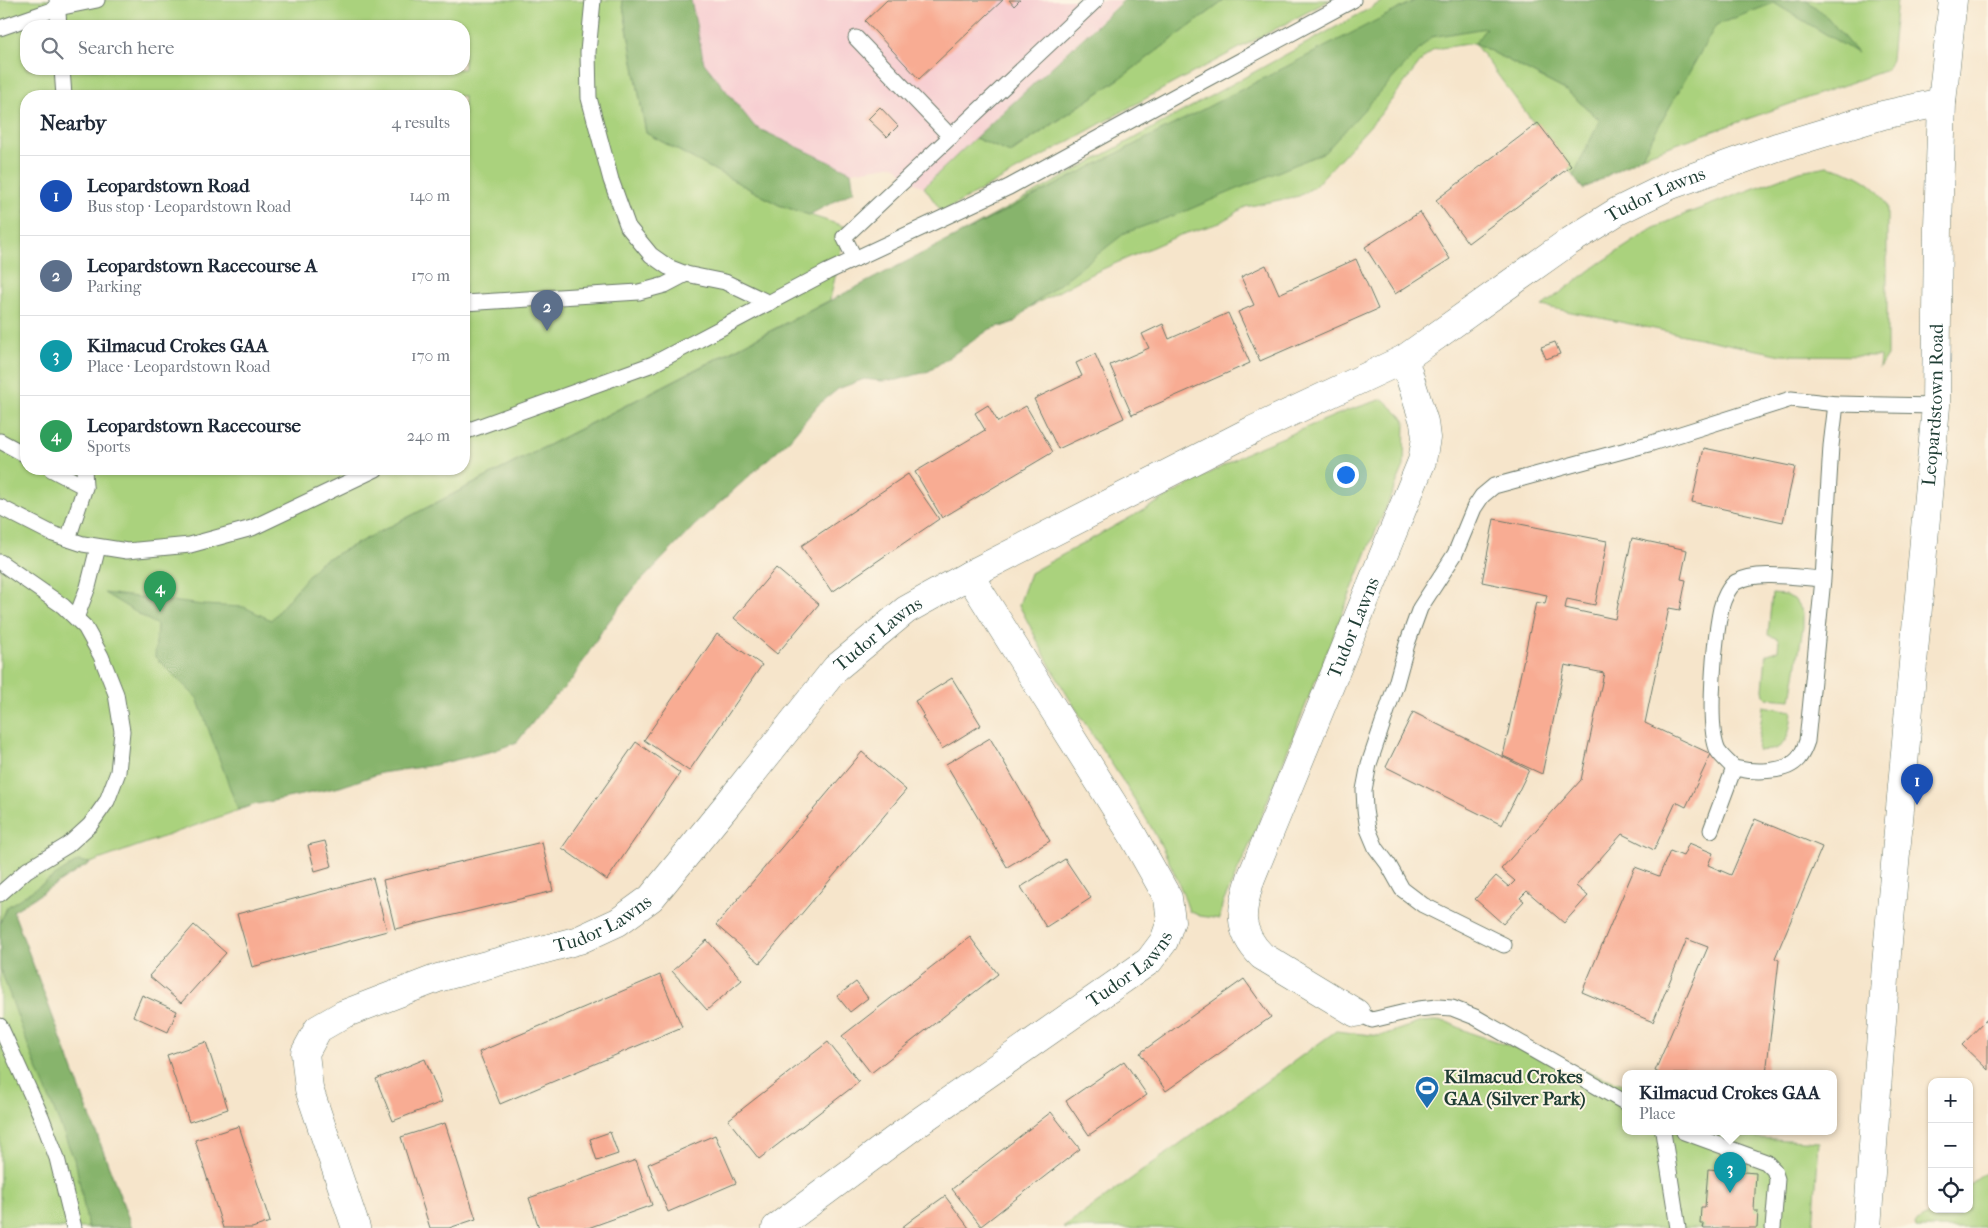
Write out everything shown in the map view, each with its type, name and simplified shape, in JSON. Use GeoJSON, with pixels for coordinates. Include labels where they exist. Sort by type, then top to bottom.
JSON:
{"type":"FeatureCollection","features":[{"type":"Feature","properties":{"kind":"street","name":"Leopardstown Road"},"geometry":{"type":"LineString","coordinates":[[1867,1228],[1886,965],[1936,406],[1938,227],[1942,102],[1952,0]]}},
{"type":"Feature","properties":{"kind":"street","name":"Tudor Lawns"},"geometry":{"type":"LineString","coordinates":[[356,1228],[309,1089],[305,1053],[318,1029],[344,1014],[438,978],[579,940],[618,922],[650,898],[728,805],[836,668],[906,610],[968,575],[1253,430],[1404,359],[1567,243],[1618,211],[1671,185],[1883,114],[1942,102]]}},
{"type":"Feature","properties":{"kind":"street","name":"Tudor Lawns"},"geometry":{"type":"LineString","coordinates":[[1356,1013],[1262,956],[1250,944],[1244,928],[1244,902],[1251,878],[1422,461],[1426,438],[1424,422],[1404,359]]}},
{"type":"Feature","properties":{"kind":"street","name":"Tudor Lawns"},"geometry":{"type":"LineString","coordinates":[[776,1228],[916,1124],[1149,961],[1164,941],[1171,921],[1168,898],[1132,834],[968,575]]}},
{"type":"Feature","properties":{"kind":"lane"},"geometry":{"type":"LineString","coordinates":[[0,28],[58,4],[97,0]]}},
{"type":"Feature","properties":{"kind":"lane"},"geometry":{"type":"LineString","coordinates":[[593,0],[588,52],[589,98],[611,180],[628,227],[651,255],[668,267],[686,274],[724,282],[769,303]]}},
{"type":"Feature","properties":{"kind":"lane"},"geometry":{"type":"LineString","coordinates":[[855,259],[844,237],[1096,0]]}},
{"type":"Feature","properties":{"kind":"lane"},"geometry":{"type":"LineString","coordinates":[[470,430],[652,364],[855,259],[1009,187],[1199,82],[1353,0]]}},
{"type":"Feature","properties":{"kind":"lane"},"geometry":{"type":"LineString","coordinates":[[58,4],[59,20]]}},
{"type":"Feature","properties":{"kind":"lane"},"geometry":{"type":"LineString","coordinates":[[856,38],[950,137]]}},
{"type":"Feature","properties":{"kind":"lane"},"geometry":{"type":"LineString","coordinates":[[62,75],[64,90]]}},
{"type":"Feature","properties":{"kind":"lane"},"geometry":{"type":"LineString","coordinates":[[470,302],[639,292],[665,286],[686,274]]}},
{"type":"Feature","properties":{"kind":"lane"},"geometry":{"type":"LineString","coordinates":[[1504,945],[1423,905],[1402,889],[1388,864],[1376,848],[1368,829],[1364,790],[1369,764],[1420,608],[1455,554],[1474,508],[1482,496],[1494,486],[1634,448],[1791,399],[1836,404],[1936,406]]}},
{"type":"Feature","properties":{"kind":"lane"},"geometry":{"type":"LineString","coordinates":[[1823,579],[1766,576],[1735,582],[1728,591],[1722,607],[1712,688],[1712,713],[1719,752],[1734,768],[1768,771],[1793,764],[1803,751],[1807,741],[1823,579],[1831,446],[1836,404]]}},
{"type":"Feature","properties":{"kind":"lane"},"geometry":{"type":"LineString","coordinates":[[0,441],[20,452]]}},
{"type":"Feature","properties":{"kind":"lane"},"geometry":{"type":"LineString","coordinates":[[62,475],[85,487]]}},
{"type":"Feature","properties":{"kind":"lane"},"geometry":{"type":"LineString","coordinates":[[68,539],[85,487],[84,475]]}},
{"type":"Feature","properties":{"kind":"lane"},"geometry":{"type":"LineString","coordinates":[[0,507],[53,534],[98,547],[127,551],[190,546],[252,528],[363,475]]}},
{"type":"Feature","properties":{"kind":"lane"},"geometry":{"type":"LineString","coordinates":[[76,618],[88,587],[98,547]]}},
{"type":"Feature","properties":{"kind":"lane"},"geometry":{"type":"LineString","coordinates":[[0,562],[63,606],[85,627],[101,656],[116,694],[122,732],[118,772],[106,801],[90,825],[68,844],[27,870],[0,894]]}},
{"type":"Feature","properties":{"kind":"lane"},"geometry":{"type":"LineString","coordinates":[[1711,830],[1734,768]]}},
{"type":"Feature","properties":{"kind":"lane"},"geometry":{"type":"LineString","coordinates":[[1356,1013],[1372,1020],[1418,1009],[1452,1008],[1475,1017],[1622,1101]]}},
{"type":"Feature","properties":{"kind":"lane"},"geometry":{"type":"LineString","coordinates":[[0,1026],[44,1124],[57,1158],[74,1228]]}},
{"type":"Feature","properties":{"kind":"lane"},"geometry":{"type":"LineString","coordinates":[[1663,1135],[1678,1228]]}},
{"type":"Feature","properties":{"kind":"lane"},"geometry":{"type":"LineString","coordinates":[[1692,1135],[1766,1162],[1774,1170],[1777,1178],[1773,1228]]}},
{"type":"Feature","properties":{"kind":"shaded area"},"geometry":{"type":"Polygon","coordinates":[[[659,0],[1122,0],[924,187],[912,182],[895,165],[851,172],[721,116],[659,0]]]}},
{"type":"Feature","properties":{"kind":"green space"},"geometry":{"type":"Polygon","coordinates":[[[0,0],[622,0],[646,133],[779,205],[846,227],[830,300],[319,563],[253,805],[90,863],[13,911],[132,1228],[0,1228],[0,0]]]}},
{"type":"Feature","properties":{"kind":"green space"},"geometry":{"type":"Polygon","coordinates":[[[622,0],[691,0],[704,63],[755,127],[851,172],[854,191],[809,215],[779,205],[646,133],[622,0]]]}},
{"type":"Feature","properties":{"kind":"green space"},"geometry":{"type":"Polygon","coordinates":[[[1124,0],[1225,0],[1122,77],[1010,153],[975,138],[1124,0]]]}},
{"type":"Feature","properties":{"kind":"green space"},"geometry":{"type":"Polygon","coordinates":[[[1225,0],[1330,0],[1170,85],[942,212],[924,187],[975,138],[1011,153],[1122,77],[1225,0]]]}},
{"type":"Feature","properties":{"kind":"green space"},"geometry":{"type":"Polygon","coordinates":[[[1385,0],[1526,0],[1475,43],[1567,91],[1641,156],[1690,29],[1756,0],[1897,0],[1891,59],[1889,66],[1884,71],[1642,156],[1583,189],[1474,43],[1434,49],[1422,60],[1380,115],[1314,187],[1299,196],[1245,207],[1220,223],[1180,235],[1089,275],[1030,307],[1014,322],[1002,327],[960,234],[1385,0]]]}},
{"type":"Feature","properties":{"kind":"green space"},"geometry":{"type":"Polygon","coordinates":[[[1416,0],[1807,0],[1828,18],[1857,53],[1774,3],[1716,25],[1642,156],[1583,189],[1573,176],[1600,120],[1567,91],[1475,43],[1486,28],[1431,37],[1325,152],[1181,213],[1125,233],[1030,307],[1014,322],[990,329],[929,371],[897,380],[864,379],[838,389],[818,405],[789,440],[695,525],[634,588],[603,629],[571,681],[546,706],[517,742],[493,751],[435,765],[381,773],[340,787],[253,805],[238,810],[197,698],[155,657],[157,625],[104,593],[203,605],[244,607],[271,620],[319,563],[1416,0]]]}},
{"type":"Feature","properties":{"kind":"green space"},"geometry":{"type":"Polygon","coordinates":[[[1827,166],[1845,171],[1870,184],[1877,190],[1887,206],[1887,356],[1879,368],[1880,356],[1782,355],[1542,306],[1599,264],[1652,229],[1683,215],[1800,171],[1827,166]]]}},
{"type":"Feature","properties":{"kind":"green space"},"geometry":{"type":"Polygon","coordinates":[[[1383,399],[1405,420],[1404,466],[1368,549],[1251,842],[1222,905],[1220,919],[1200,916],[1189,911],[1178,880],[1164,850],[1131,794],[1060,683],[1019,605],[1030,573],[1250,451],[1346,411],[1383,399]]]}},
{"type":"Feature","properties":{"kind":"green space"},"geometry":{"type":"Polygon","coordinates":[[[1772,594],[1785,595],[1794,599],[1803,612],[1803,627],[1791,700],[1767,698],[1763,690],[1766,655],[1778,650],[1779,639],[1768,635],[1772,594]]]}},
{"type":"Feature","properties":{"kind":"green space"},"geometry":{"type":"Polygon","coordinates":[[[1763,706],[1792,711],[1788,735],[1781,746],[1775,749],[1757,750],[1763,706]]]}},
{"type":"Feature","properties":{"kind":"green space"},"geometry":{"type":"Polygon","coordinates":[[[78,861],[90,863],[13,911],[132,1228],[88,1228],[76,1164],[32,1056],[0,968],[0,923],[7,907],[78,861]]]}},
{"type":"Feature","properties":{"kind":"green space","name":"Kilmacud Crokes GAA (Silver Park)"},"geometry":{"type":"Polygon","coordinates":[[[1421,1022],[1447,1022],[1471,1033],[1622,1084],[1622,1135],[1738,1135],[1743,1137],[1819,1142],[1813,1228],[1063,1228],[1336,1031],[1380,1036],[1421,1022]]]}},
{"type":"Feature","properties":{"kind":"green space"},"geometry":{"type":"Polygon","coordinates":[[[1988,1171],[1988,1228],[1916,1228],[1915,1224],[1930,1213],[1973,1213],[1973,1182],[1988,1171]]]}},
{"type":"Feature","properties":{"kind":"building"},"geometry":{"type":"Polygon","coordinates":[[[887,0],[1003,0],[919,79],[865,21],[887,0]]]}},
{"type":"Feature","properties":{"kind":"building"},"geometry":{"type":"Polygon","coordinates":[[[1009,0],[1020,0],[1014,6],[1009,0]]]}},
{"type":"Feature","properties":{"kind":"building"},"geometry":{"type":"Polygon","coordinates":[[[880,107],[898,126],[887,137],[868,119],[880,107]]]}},
{"type":"Feature","properties":{"kind":"building"},"geometry":{"type":"Polygon","coordinates":[[[1538,123],[1571,166],[1468,243],[1436,200],[1538,123]]]}},
{"type":"Feature","properties":{"kind":"building"},"geometry":{"type":"Polygon","coordinates":[[[1420,212],[1450,259],[1395,294],[1365,247],[1420,212]]]}},
{"type":"Feature","properties":{"kind":"building"},"geometry":{"type":"Polygon","coordinates":[[[1356,259],[1378,309],[1260,361],[1238,312],[1254,305],[1241,277],[1266,265],[1279,294],[1356,259]]]}},
{"type":"Feature","properties":{"kind":"building"},"geometry":{"type":"Polygon","coordinates":[[[1228,313],[1250,363],[1132,415],[1110,365],[1149,348],[1142,334],[1163,324],[1169,339],[1228,313]]]}},
{"type":"Feature","properties":{"kind":"building"},"geometry":{"type":"Polygon","coordinates":[[[1555,342],[1560,354],[1546,359],[1541,347],[1555,342]]]}},
{"type":"Feature","properties":{"kind":"building"},"geometry":{"type":"Polygon","coordinates":[[[1095,354],[1124,418],[1058,449],[1034,399],[1082,376],[1076,363],[1095,354]]]}},
{"type":"Feature","properties":{"kind":"building"},"geometry":{"type":"Polygon","coordinates":[[[988,405],[998,422],[1026,406],[1053,452],[942,518],[915,472],[985,430],[975,413],[988,405]]]}},
{"type":"Feature","properties":{"kind":"building"},"geometry":{"type":"Polygon","coordinates":[[[1704,448],[1795,467],[1783,522],[1692,502],[1704,448]]]}},
{"type":"Feature","properties":{"kind":"building"},"geometry":{"type":"Polygon","coordinates":[[[908,474],[939,519],[832,592],[801,546],[908,474]]]}},
{"type":"Feature","properties":{"kind":"building"},"geometry":{"type":"Polygon","coordinates":[[[1494,519],[1607,541],[1595,605],[1567,599],[1565,608],[1615,619],[1632,538],[1687,550],[1681,579],[1686,580],[1680,610],[1669,608],[1645,723],[1711,754],[1686,807],[1676,802],[1654,850],[1622,834],[1576,886],[1588,896],[1564,923],[1527,891],[1520,898],[1524,901],[1503,924],[1475,899],[1496,876],[1509,887],[1515,881],[1501,869],[1581,780],[1604,673],[1565,665],[1542,774],[1503,756],[1536,602],[1545,604],[1547,595],[1482,582],[1494,519]]]}},
{"type":"Feature","properties":{"kind":"building"},"geometry":{"type":"Polygon","coordinates":[[[776,568],[819,604],[777,654],[734,618],[776,568]]]}},
{"type":"Feature","properties":{"kind":"building"},"geometry":{"type":"Polygon","coordinates":[[[717,634],[762,665],[689,771],[644,740],[717,634]]]}},
{"type":"Feature","properties":{"kind":"building"},"geometry":{"type":"Polygon","coordinates":[[[952,678],[981,725],[942,749],[922,717],[924,716],[915,701],[952,678]]]}},
{"type":"Feature","properties":{"kind":"building"},"geometry":{"type":"Polygon","coordinates":[[[1413,712],[1529,770],[1502,825],[1386,767],[1413,712]]]}},
{"type":"Feature","properties":{"kind":"building"},"geometry":{"type":"Polygon","coordinates":[[[990,738],[1050,841],[1007,867],[946,764],[990,738]]]}},
{"type":"Feature","properties":{"kind":"building"},"geometry":{"type":"Polygon","coordinates":[[[636,742],[680,773],[607,880],[562,848],[636,742]]]}},
{"type":"Feature","properties":{"kind":"building"},"geometry":{"type":"Polygon","coordinates":[[[862,752],[906,790],[760,963],[716,925],[862,752]]]}},
{"type":"Feature","properties":{"kind":"building"},"geometry":{"type":"Polygon","coordinates":[[[1755,819],[1822,847],[1775,958],[1779,960],[1766,1070],[1655,1070],[1708,947],[1687,939],[1653,1022],[1582,992],[1635,867],[1659,876],[1670,851],[1683,856],[1689,843],[1713,853],[1708,865],[1731,875],[1755,819]]]}},
{"type":"Feature","properties":{"kind":"building"},"geometry":{"type":"Polygon","coordinates":[[[325,841],[332,866],[315,871],[308,845],[325,841]]]}},
{"type":"Feature","properties":{"kind":"building"},"geometry":{"type":"Polygon","coordinates":[[[542,842],[553,891],[395,929],[383,880],[542,842]]]}},
{"type":"Feature","properties":{"kind":"building"},"geometry":{"type":"Polygon","coordinates":[[[1065,859],[1091,898],[1046,927],[1021,887],[1065,859]]]}},
{"type":"Feature","properties":{"kind":"building"},"geometry":{"type":"Polygon","coordinates":[[[373,878],[387,931],[252,967],[237,914],[373,878]]]}},
{"type":"Feature","properties":{"kind":"building"},"geometry":{"type":"Polygon","coordinates":[[[194,925],[226,953],[181,1003],[149,976],[194,925]]]}},
{"type":"Feature","properties":{"kind":"building"},"geometry":{"type":"Polygon","coordinates":[[[970,937],[998,974],[871,1073],[842,1036],[970,937]]]}},
{"type":"Feature","properties":{"kind":"building"},"geometry":{"type":"Polygon","coordinates":[[[707,940],[742,980],[707,1010],[672,971],[707,940]]]}},
{"type":"Feature","properties":{"kind":"building"},"geometry":{"type":"Polygon","coordinates":[[[660,975],[682,1027],[500,1104],[479,1052],[660,975]]]}},
{"type":"Feature","properties":{"kind":"building"},"geometry":{"type":"Polygon","coordinates":[[[1244,979],[1271,1017],[1166,1091],[1140,1053],[1244,979]]]}},
{"type":"Feature","properties":{"kind":"building"},"geometry":{"type":"Polygon","coordinates":[[[856,982],[868,998],[850,1012],[837,996],[856,982]]]}},
{"type":"Feature","properties":{"kind":"building"},"geometry":{"type":"Polygon","coordinates":[[[142,995],[177,1011],[168,1032],[133,1016],[142,995]]]}},
{"type":"Feature","properties":{"kind":"building"},"geometry":{"type":"Polygon","coordinates":[[[1988,1018],[1988,1070],[1962,1045],[1988,1018]]]}},
{"type":"Feature","properties":{"kind":"building"},"geometry":{"type":"Polygon","coordinates":[[[206,1042],[228,1109],[189,1122],[167,1055],[206,1042]]]}},
{"type":"Feature","properties":{"kind":"building"},"geometry":{"type":"Polygon","coordinates":[[[828,1042],[859,1082],[759,1159],[728,1120],[828,1042]]]}},
{"type":"Feature","properties":{"kind":"building"},"geometry":{"type":"Polygon","coordinates":[[[425,1059],[442,1102],[393,1121],[376,1079],[425,1059]]]}},
{"type":"Feature","properties":{"kind":"building"},"geometry":{"type":"Polygon","coordinates":[[[1124,1061],[1147,1095],[1089,1135],[1066,1101],[1124,1061]]]}},
{"type":"Feature","properties":{"kind":"building"},"geometry":{"type":"Polygon","coordinates":[[[1051,1112],[1080,1149],[981,1226],[952,1189],[1051,1112]]]}},
{"type":"Feature","properties":{"kind":"building"},"geometry":{"type":"Polygon","coordinates":[[[445,1123],[476,1219],[449,1228],[430,1228],[401,1137],[445,1123]]]}},
{"type":"Feature","properties":{"kind":"building"},"geometry":{"type":"Polygon","coordinates":[[[239,1126],[270,1222],[252,1228],[223,1228],[195,1140],[239,1126]]]}},
{"type":"Feature","properties":{"kind":"building"},"geometry":{"type":"Polygon","coordinates":[[[610,1132],[618,1154],[597,1161],[590,1139],[610,1132]]]}},
{"type":"Feature","properties":{"kind":"building"},"geometry":{"type":"Polygon","coordinates":[[[715,1135],[736,1183],[668,1212],[648,1164],[715,1135]]]}},
{"type":"Feature","properties":{"kind":"building"},"geometry":{"type":"Polygon","coordinates":[[[636,1160],[652,1205],[588,1228],[539,1228],[529,1198],[636,1160]]]}},
{"type":"Feature","properties":{"kind":"building"},"geometry":{"type":"Polygon","coordinates":[[[1708,1169],[1756,1173],[1754,1211],[1758,1211],[1757,1228],[1703,1228],[1704,1224],[1700,1224],[1701,1207],[1705,1207],[1708,1169]]]}},
{"type":"Feature","properties":{"kind":"building"},"geometry":{"type":"Polygon","coordinates":[[[945,1196],[969,1228],[901,1228],[914,1218],[945,1196]]]}},
{"type":"Feature","properties":{"kind":"place","name":"Leopardstown Racecourse A"},"geometry":{"type":"Point","coordinates":[547,331]}},
{"type":"Feature","properties":{"kind":"place","name":"Leopardstown Racecourse"},"geometry":{"type":"Point","coordinates":[160,612]}},
{"type":"Feature","properties":{"kind":"place","name":"Leopardstown Road"},"geometry":{"type":"Point","coordinates":[1917,805]}},
{"type":"Feature","properties":{"kind":"place","name":"Kilmacud Crokes GAA (Silver Park)"},"geometry":{"type":"Point","coordinates":[1427,1109]}},
{"type":"Feature","properties":{"kind":"place","name":"Kilmacud Crokes GAA"},"geometry":{"type":"Point","coordinates":[1730,1193]}}]}
